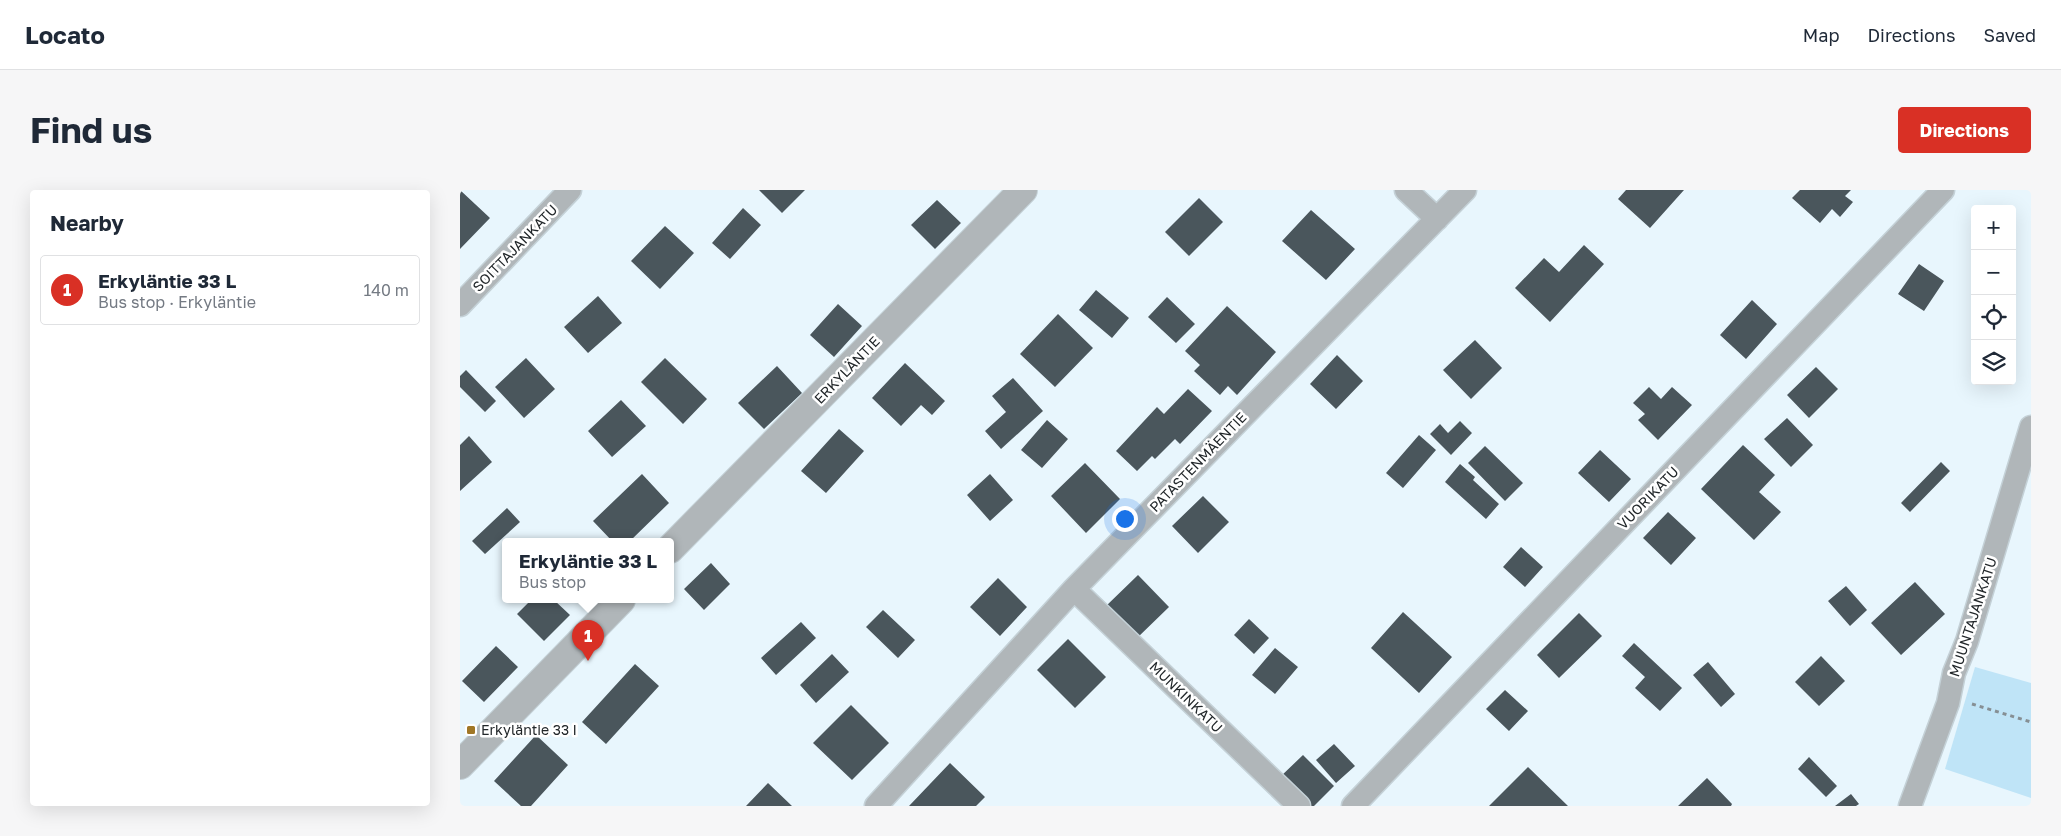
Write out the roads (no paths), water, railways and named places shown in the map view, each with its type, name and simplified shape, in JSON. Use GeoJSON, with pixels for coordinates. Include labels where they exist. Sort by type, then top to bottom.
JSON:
{"type":"FeatureCollection","features":[{"type":"Feature","properties":{"kind":"street","name":"SOITTAJANKATU"},"geometry":{"type":"LineString","coordinates":[[460,305],[570,190]]}},
{"type":"Feature","properties":{"kind":"street","name":"ERKYLÄNTIE"},"geometry":{"type":"LineString","coordinates":[[674,546],[1023,190]]}},
{"type":"Feature","properties":{"kind":"street"},"geometry":{"type":"LineString","coordinates":[[1406,190],[1437,219]]}},
{"type":"Feature","properties":{"kind":"street","name":"PATASTENMÄENTIE"},"geometry":{"type":"LineString","coordinates":[[876,806],[1074,589],[1465,190]]}},
{"type":"Feature","properties":{"kind":"street","name":"VUORIKATU"},"geometry":{"type":"LineString","coordinates":[[1353,806],[1942,190]]}},
{"type":"Feature","properties":{"kind":"street","name":"MUUNTAJANKATU"},"geometry":{"type":"LineString","coordinates":[[1910,806],[1949,697],[1954,673],[1967,641],[2031,427]]}},
{"type":"Feature","properties":{"kind":"street","name":"MUNKINKATU"},"geometry":{"type":"LineString","coordinates":[[1074,589],[1298,806]]}},
{"type":"Feature","properties":{"kind":"street"},"geometry":{"type":"LineString","coordinates":[[460,765],[618,603]]}},
{"type":"Feature","properties":{"kind":"place","name":"Erkyläntie 33 L"},"geometry":{"type":"Point","coordinates":[588,661]}},
{"type":"Feature","properties":{"kind":"place","name":"Erkyläntie 33 I"},"geometry":{"type":"Point","coordinates":[471,730]}}]}
